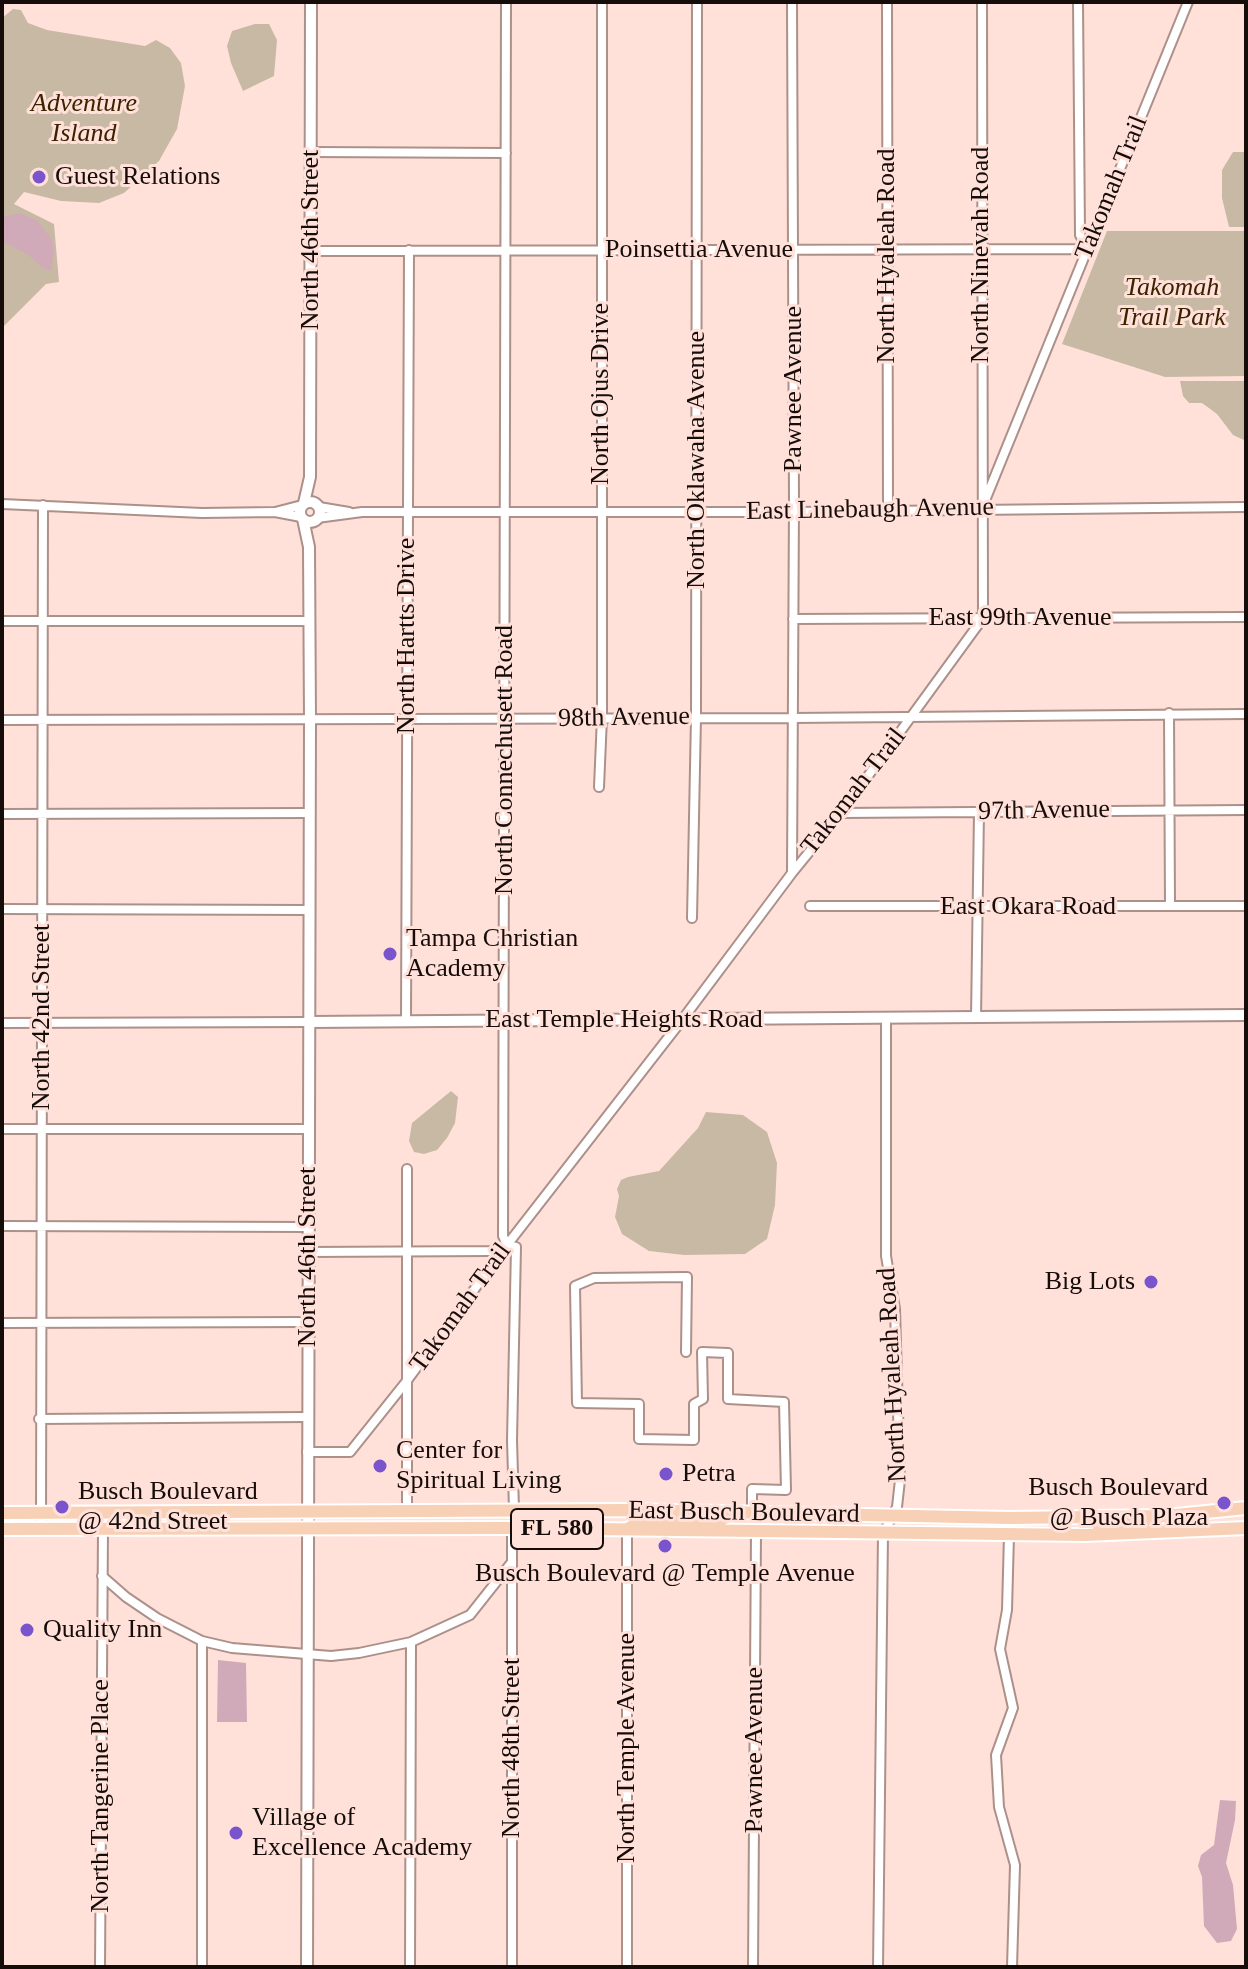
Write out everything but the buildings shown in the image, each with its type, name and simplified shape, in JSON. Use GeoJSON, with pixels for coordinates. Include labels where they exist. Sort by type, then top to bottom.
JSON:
{"type":"FeatureCollection","features":[{"type":"Feature","properties":{"kind":"main road","name":"East Busch Boulevard"},"geometry":{"type":"LineString","coordinates":[[2,1513],[626,1510],[1009,1518],[1166,1516],[1246,1508]]}},
{"type":"Feature","properties":{"kind":"main road"},"geometry":{"type":"LineString","coordinates":[[429,1529],[439,1522],[503,1520],[514,1510]]}},
{"type":"Feature","properties":{"kind":"main road"},"geometry":{"type":"LineString","coordinates":[[530,1528],[544,1522],[602,1523],[626,1510]]}},
{"type":"Feature","properties":{"kind":"main road"},"geometry":{"type":"LineString","coordinates":[[627,1529],[646,1519],[719,1521],[737,1512]]}},
{"type":"Feature","properties":{"kind":"main road"},"geometry":{"type":"LineString","coordinates":[[1085,1535],[1101,1527],[1143,1524],[1166,1516]]}},
{"type":"Feature","properties":{"kind":"main road","name":"East Busch Boulevard"},"geometry":{"type":"LineString","coordinates":[[2,1529],[530,1528],[1085,1535],[1246,1528]]}},
{"type":"Feature","properties":{"kind":"street","name":"North 46th Street"},"geometry":{"type":"LineString","coordinates":[[307,1967],[311,2]]}},
{"type":"Feature","properties":{"kind":"street","name":"North Connechusett Road"},"geometry":{"type":"LineString","coordinates":[[506,2],[503,1236],[507,1245],[516,1247],[512,1440],[514,1510]]}},
{"type":"Feature","properties":{"kind":"street","name":"North Ojus Drive"},"geometry":{"type":"LineString","coordinates":[[599,787],[602,717],[602,2]]}},
{"type":"Feature","properties":{"kind":"street","name":"North Oklawaha Avenue"},"geometry":{"type":"LineString","coordinates":[[692,918],[696,717],[697,2]]}},
{"type":"Feature","properties":{"kind":"street","name":"Pawnee Avenue"},"geometry":{"type":"LineString","coordinates":[[792,2],[792,873]]}},
{"type":"Feature","properties":{"kind":"street","name":"North Hyaleah Road"},"geometry":{"type":"LineString","coordinates":[[887,2],[888,509]]}},
{"type":"Feature","properties":{"kind":"street","name":"North Ninevah Road"},"geometry":{"type":"LineString","coordinates":[[982,2],[982,508]]}},
{"type":"Feature","properties":{"kind":"street"},"geometry":{"type":"LineString","coordinates":[[1078,2],[1080,235],[1087,249]]}},
{"type":"Feature","properties":{"kind":"street","name":"Takomah Trail"},"geometry":{"type":"LineString","coordinates":[[307,1452],[350,1452],[841,813],[983,618],[982,508],[1188,2]]}},
{"type":"Feature","properties":{"kind":"street"},"geometry":{"type":"LineString","coordinates":[[311,152],[506,153]]}},
{"type":"Feature","properties":{"kind":"street","name":"Poinsettia Avenue"},"geometry":{"type":"LineString","coordinates":[[311,251],[1087,249]]}},
{"type":"Feature","properties":{"kind":"street","name":"North Hartts Drive"},"geometry":{"type":"LineString","coordinates":[[406,1021],[409,250]]}},
{"type":"Feature","properties":{"kind":"street","name":"East Linebaugh Avenue"},"geometry":{"type":"LineString","coordinates":[[2,504],[202,513],[1246,507]]}},
{"type":"Feature","properties":{"kind":"street","name":"North 42nd Street"},"geometry":{"type":"LineString","coordinates":[[41,1529],[43,505]]}},
{"type":"Feature","properties":{"kind":"street","name":"East 99th Avenue"},"geometry":{"type":"LineString","coordinates":[[793,619],[1246,617]]}},
{"type":"Feature","properties":{"kind":"street"},"geometry":{"type":"LineString","coordinates":[[2,621],[310,621]]}},
{"type":"Feature","properties":{"kind":"street"},"geometry":{"type":"LineString","coordinates":[[1169,713],[1170,906]]}},
{"type":"Feature","properties":{"kind":"street","name":"98th Avenue"},"geometry":{"type":"LineString","coordinates":[[2,720],[1246,714]]}},
{"type":"Feature","properties":{"kind":"street","name":"97th Avenue"},"geometry":{"type":"LineString","coordinates":[[841,813],[1246,810]]}},
{"type":"Feature","properties":{"kind":"street"},"geometry":{"type":"LineString","coordinates":[[976,1018],[979,812]]}},
{"type":"Feature","properties":{"kind":"street"},"geometry":{"type":"LineString","coordinates":[[2,814],[310,813]]}},
{"type":"Feature","properties":{"kind":"street","name":"East Okara Road"},"geometry":{"type":"LineString","coordinates":[[810,906],[1246,906]]}},
{"type":"Feature","properties":{"kind":"street"},"geometry":{"type":"LineString","coordinates":[[2,909],[309,910]]}},
{"type":"Feature","properties":{"kind":"street","name":"East Temple Heights Road"},"geometry":{"type":"LineString","coordinates":[[2,1023],[1246,1015]]}},
{"type":"Feature","properties":{"kind":"street","name":"North Hyaleah Road"},"geometry":{"type":"LineString","coordinates":[[878,1967],[883,1534],[894,1515],[900,1480],[895,1309],[886,1256],[886,1019]]}},
{"type":"Feature","properties":{"kind":"street"},"geometry":{"type":"LineString","coordinates":[[2,1129],[309,1129]]}},
{"type":"Feature","properties":{"kind":"street"},"geometry":{"type":"LineString","coordinates":[[407,1169],[407,1512]]}},
{"type":"Feature","properties":{"kind":"street"},"geometry":{"type":"LineString","coordinates":[[2,1226],[309,1227]]}},
{"type":"Feature","properties":{"kind":"street"},"geometry":{"type":"LineString","coordinates":[[309,1252],[490,1251],[507,1245]]}},
{"type":"Feature","properties":{"kind":"street"},"geometry":{"type":"LineString","coordinates":[[686,1352],[687,1277],[594,1278],[575,1286],[577,1403],[639,1404],[639,1439],[694,1440],[694,1404],[703,1399],[702,1352],[728,1353],[728,1399],[784,1402],[786,1490],[752,1489],[752,1512]]}},
{"type":"Feature","properties":{"kind":"street"},"geometry":{"type":"LineString","coordinates":[[2,1323],[308,1322]]}},
{"type":"Feature","properties":{"kind":"street"},"geometry":{"type":"LineString","coordinates":[[39,1419],[307,1417]]}},
{"type":"Feature","properties":{"kind":"street","name":"North 48th Street"},"geometry":{"type":"LineString","coordinates":[[512,1528],[512,1967]]}},
{"type":"Feature","properties":{"kind":"street","name":"North Tangerine Place"},"geometry":{"type":"LineString","coordinates":[[100,1967],[103,1529]]}},
{"type":"Feature","properties":{"kind":"street","name":"North Temple Avenue"},"geometry":{"type":"LineString","coordinates":[[627,1529],[627,1967]]}},
{"type":"Feature","properties":{"kind":"street","name":"Pawnee Avenue"},"geometry":{"type":"LineString","coordinates":[[753,1967],[756,1532]]}},
{"type":"Feature","properties":{"kind":"street"},"geometry":{"type":"LineString","coordinates":[[1009,1535],[1007,1610],[1000,1649],[1013,1708],[996,1755],[999,1807],[1015,1865],[1012,1967]]}},
{"type":"Feature","properties":{"kind":"street"},"geometry":{"type":"LineString","coordinates":[[102,1576],[157,1618],[202,1641],[232,1648],[331,1656],[411,1642],[470,1615],[512,1562]]}},
{"type":"Feature","properties":{"kind":"street"},"geometry":{"type":"LineString","coordinates":[[202,1641],[202,1967]]}},
{"type":"Feature","properties":{"kind":"street"},"geometry":{"type":"LineString","coordinates":[[410,1967],[411,1642]]}},
{"type":"Feature","properties":{"kind":"green space","name":"Adventure Island"},"geometry":{"type":"Polygon","coordinates":[[[13,9],[21,10],[28,23],[47,30],[145,46],[156,40],[170,48],[181,63],[185,86],[177,129],[159,161],[124,193],[99,203],[61,201],[24,192],[14,204],[54,224],[59,282],[46,284],[2,328],[2,18],[13,9]]]}},
{"type":"Feature","properties":{"kind":"green space"},"geometry":{"type":"Polygon","coordinates":[[[255,24],[269,24],[277,40],[274,76],[243,91],[227,46],[232,31],[255,24]]]}},
{"type":"Feature","properties":{"kind":"green space"},"geometry":{"type":"Polygon","coordinates":[[[1233,152],[1246,152],[1246,227],[1229,227],[1222,198],[1222,170],[1233,152]]]}},
{"type":"Feature","properties":{"kind":"green space","name":"Takomah Trail Park"},"geometry":{"type":"Polygon","coordinates":[[[1107,231],[1246,231],[1246,376],[1165,377],[1062,344],[1107,231]]]}},
{"type":"Feature","properties":{"kind":"green space"},"geometry":{"type":"Polygon","coordinates":[[[1180,381],[1246,381],[1246,441],[1233,435],[1217,414],[1202,403],[1189,403],[1183,396],[1180,381]]]}},
{"type":"Feature","properties":{"kind":"green space"},"geometry":{"type":"Polygon","coordinates":[[[451,1091],[458,1097],[455,1123],[447,1138],[437,1150],[424,1154],[414,1152],[409,1141],[412,1123],[451,1091]]]}},
{"type":"Feature","properties":{"kind":"green space"},"geometry":{"type":"Polygon","coordinates":[[[706,1112],[743,1115],[767,1132],[777,1163],[775,1205],[767,1239],[745,1254],[684,1255],[649,1251],[622,1234],[615,1217],[619,1196],[617,1189],[621,1180],[628,1177],[659,1171],[698,1128],[706,1112]]]}},
{"type":"Feature","properties":{"kind":"shaded area"},"geometry":{"type":"Polygon","coordinates":[[[20,213],[38,221],[51,239],[54,248],[51,270],[2,241],[2,217],[20,213]]]}},
{"type":"Feature","properties":{"kind":"shaded area"},"geometry":{"type":"Polygon","coordinates":[[[218,1660],[246,1663],[247,1722],[217,1722],[218,1660]]]}},
{"type":"Feature","properties":{"kind":"shaded area"},"geometry":{"type":"Polygon","coordinates":[[[1220,1800],[1236,1801],[1226,1863],[1233,1885],[1237,1929],[1231,1941],[1217,1943],[1204,1926],[1202,1877],[1198,1866],[1201,1855],[1214,1845],[1220,1800]]]}},
{"type":"Feature","properties":{"kind":"place","name":"Guest Relations"},"geometry":{"type":"Point","coordinates":[39,177]}},
{"type":"Feature","properties":{"kind":"place","name":"Tampa Christian Academy"},"geometry":{"type":"Point","coordinates":[390,954]}},
{"type":"Feature","properties":{"kind":"place","name":"Big Lots"},"geometry":{"type":"Point","coordinates":[1151,1282]}},
{"type":"Feature","properties":{"kind":"place","name":"Center for Spiritual Living"},"geometry":{"type":"Point","coordinates":[380,1466]}},
{"type":"Feature","properties":{"kind":"place","name":"Petra"},"geometry":{"type":"Point","coordinates":[666,1474]}},
{"type":"Feature","properties":{"kind":"place","name":"Busch Boulevard @ Busch Plaza"},"geometry":{"type":"Point","coordinates":[1224,1503]}},
{"type":"Feature","properties":{"kind":"place","name":"Busch Boulevard @ 42nd Street"},"geometry":{"type":"Point","coordinates":[62,1507]}},
{"type":"Feature","properties":{"kind":"place","name":"Busch Boulevard @ Temple Avenue"},"geometry":{"type":"Point","coordinates":[665,1546]}},
{"type":"Feature","properties":{"kind":"place","name":"Quality Inn"},"geometry":{"type":"Point","coordinates":[27,1630]}},
{"type":"Feature","properties":{"kind":"place","name":"Village of Excellence Academy"},"geometry":{"type":"Point","coordinates":[236,1833]}}]}
